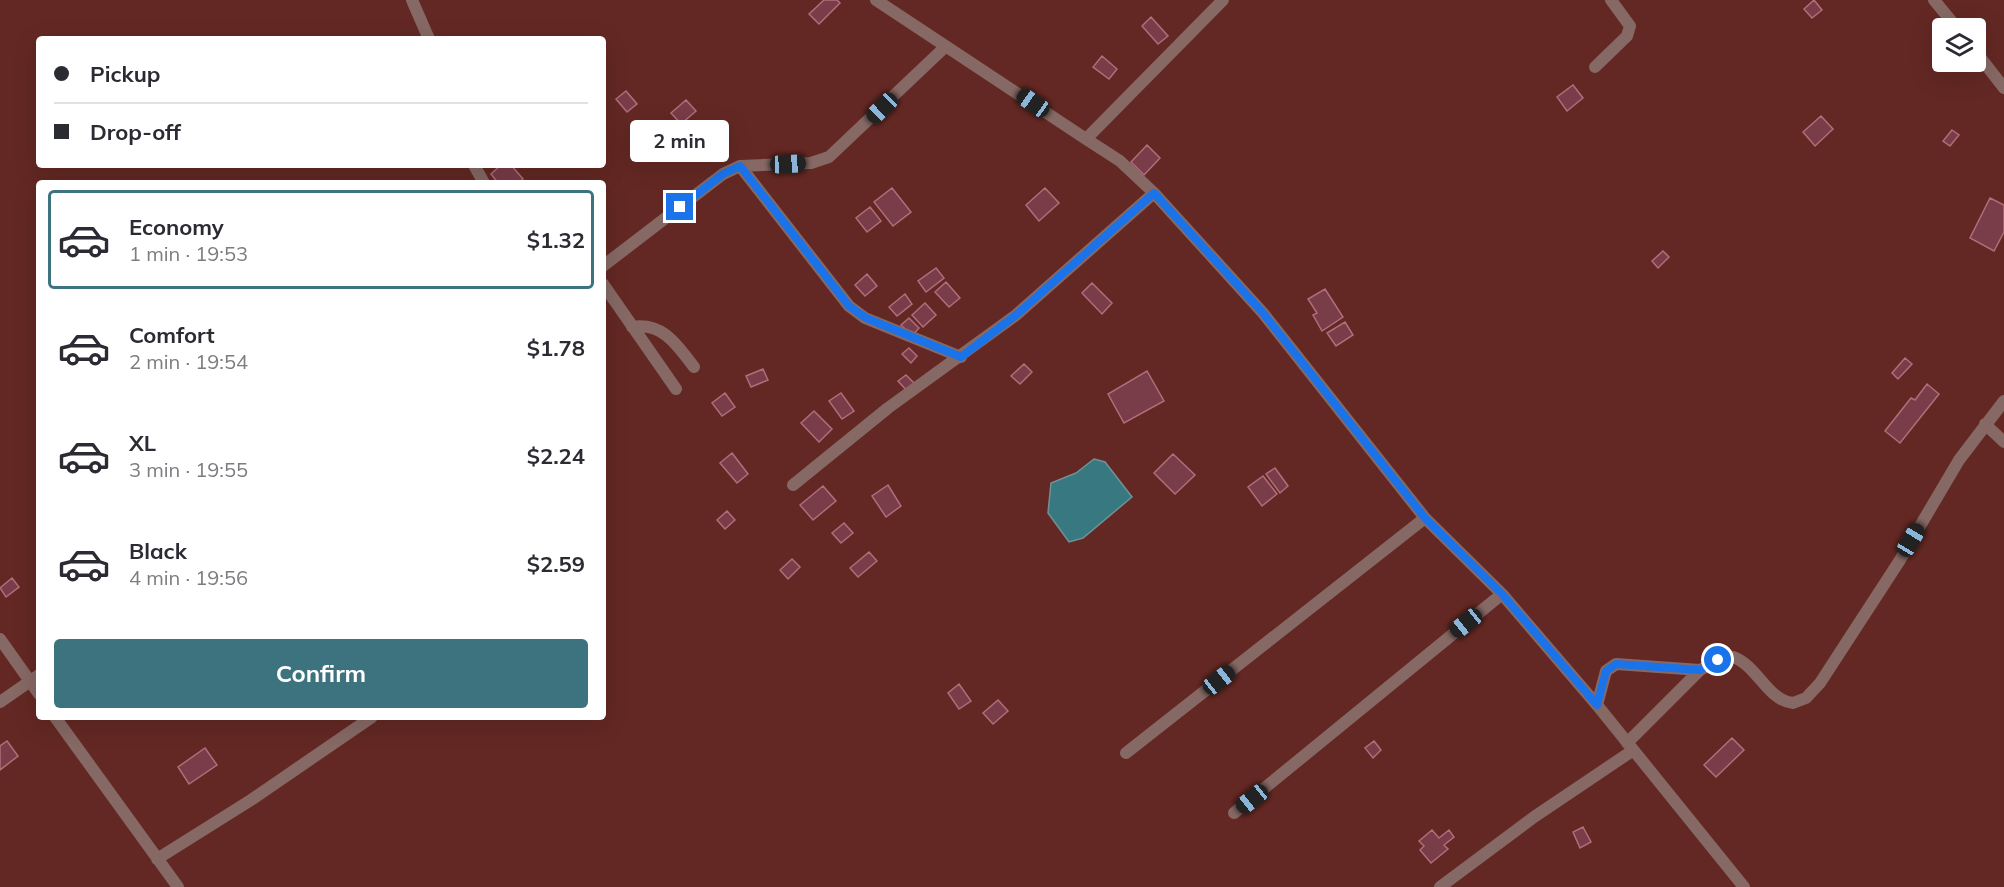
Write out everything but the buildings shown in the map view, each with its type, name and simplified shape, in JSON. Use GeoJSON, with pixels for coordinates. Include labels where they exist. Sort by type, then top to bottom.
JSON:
{"type":"FeatureCollection","features":[{"type":"Feature","properties":{"kind":"street"},"geometry":{"type":"LineString","coordinates":[[412,0],[428,36]]}},
{"type":"Feature","properties":{"kind":"street"},"geometry":{"type":"LineString","coordinates":[[876,0],[945,47],[999,79],[1120,161],[1154,193],[1263,313],[1425,518],[1502,594],[1597,705],[1744,887]]}},
{"type":"Feature","properties":{"kind":"street"},"geometry":{"type":"LineString","coordinates":[[1086,139],[1223,0]]}},
{"type":"Feature","properties":{"kind":"street"},"geometry":{"type":"LineString","coordinates":[[1595,67],[1627,36],[1630,26],[1611,0]]}},
{"type":"Feature","properties":{"kind":"street"},"geometry":{"type":"LineString","coordinates":[[1934,0],[1949,18]]}},
{"type":"Feature","properties":{"kind":"street"},"geometry":{"type":"LineString","coordinates":[[606,264],[723,174],[740,166],[811,163],[829,157],[945,47]]}},
{"type":"Feature","properties":{"kind":"street"},"geometry":{"type":"LineString","coordinates":[[1986,65],[2004,88]]}},
{"type":"Feature","properties":{"kind":"street"},"geometry":{"type":"LineString","coordinates":[[740,166],[849,306],[866,318],[961,357]]}},
{"type":"Feature","properties":{"kind":"street"},"geometry":{"type":"LineString","coordinates":[[793,485],[888,408],[1016,315],[1154,193]]}},
{"type":"Feature","properties":{"kind":"street"},"geometry":{"type":"LineString","coordinates":[[606,288],[676,389]]}},
{"type":"Feature","properties":{"kind":"street"},"geometry":{"type":"LineString","coordinates":[[632,327],[645,324],[659,328],[694,367]]}},
{"type":"Feature","properties":{"kind":"street"},"geometry":{"type":"LineString","coordinates":[[1440,887],[1630,747],[1700,670],[1718,660],[1733,657],[1751,669],[1781,700],[1793,704],[1806,698],[1820,683],[1900,560],[1959,460],[2004,401]]}},
{"type":"Feature","properties":{"kind":"street"},"geometry":{"type":"LineString","coordinates":[[1985,424],[2004,442]]}},
{"type":"Feature","properties":{"kind":"street"},"geometry":{"type":"LineString","coordinates":[[1126,753],[1425,518]]}},
{"type":"Feature","properties":{"kind":"street"},"geometry":{"type":"LineString","coordinates":[[1234,813],[1502,594]]}},
{"type":"Feature","properties":{"kind":"street"},"geometry":{"type":"LineString","coordinates":[[0,639],[35,678],[0,702]]}},
{"type":"Feature","properties":{"kind":"street"},"geometry":{"type":"LineString","coordinates":[[1597,705],[1606,671],[1616,664],[1700,670]]}},
{"type":"Feature","properties":{"kind":"street"},"geometry":{"type":"LineString","coordinates":[[57,720],[178,887]]}},
{"type":"Feature","properties":{"kind":"street"},"geometry":{"type":"LineString","coordinates":[[158,859],[251,800],[368,720]]}},
{"type":"Feature","properties":{"kind":"water"},"geometry":{"type":"Polygon","coordinates":[[[1094,459],[1105,462],[1132,497],[1083,538],[1069,542],[1048,513],[1051,483],[1076,473],[1094,459]]]}},
{"type":"Feature","properties":{"kind":"route"},"geometry":{"type":"LineString","coordinates":[[680,207],[723,174],[740,166],[849,306],[866,318],[961,357],[1016,315],[1154,193],[1263,313],[1425,518],[1502,594],[1597,705],[1606,671],[1616,664],[1700,670],[1718,660]]}}]}
